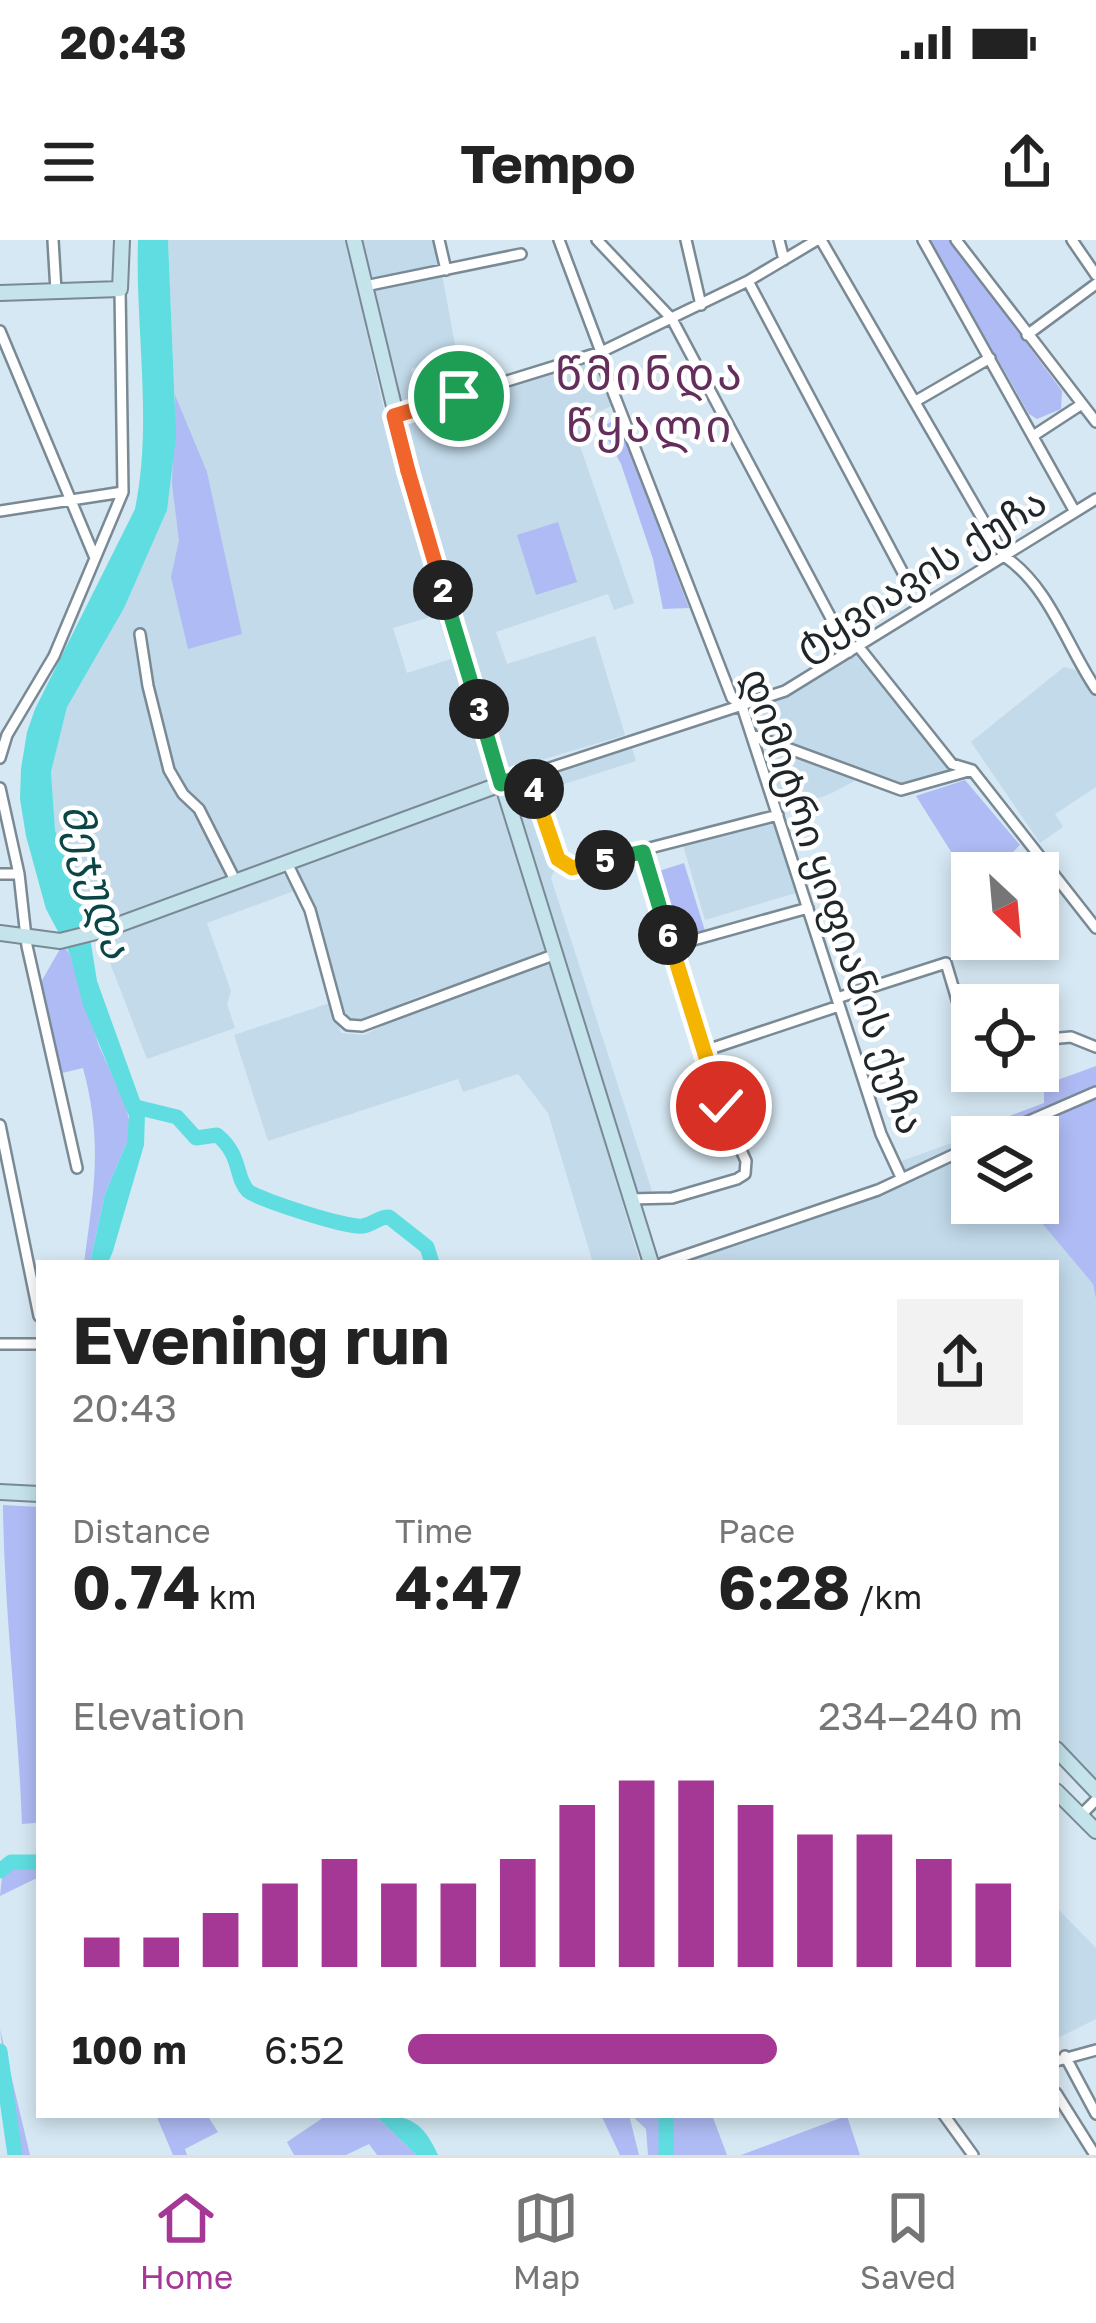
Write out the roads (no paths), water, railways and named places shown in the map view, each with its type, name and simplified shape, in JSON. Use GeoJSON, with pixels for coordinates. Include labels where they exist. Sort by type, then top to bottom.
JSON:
{"type":"FeatureCollection","features":[{"type":"Feature","properties":{"kind":"main road"},"geometry":{"type":"LineString","coordinates":[[0,293],[120,289],[122,240]]}},
{"type":"Feature","properties":{"kind":"main road"},"geometry":{"type":"LineString","coordinates":[[354,240],[425,535],[648,1259]]}},
{"type":"Feature","properties":{"kind":"main road"},"geometry":{"type":"LineString","coordinates":[[0,934],[60,941],[97,932],[501,784]]}},
{"type":"Feature","properties":{"kind":"main road"},"geometry":{"type":"LineString","coordinates":[[0,1492],[36,1494]]}},
{"type":"Feature","properties":{"kind":"main road"},"geometry":{"type":"LineString","coordinates":[[1059,1752],[1096,1796]]}},
{"type":"Feature","properties":{"kind":"main road"},"geometry":{"type":"LineString","coordinates":[[1059,1794],[1096,1831]]}},
{"type":"Feature","properties":{"kind":"street"},"geometry":{"type":"LineString","coordinates":[[53,240],[56,291]]}},
{"type":"Feature","properties":{"kind":"street"},"geometry":{"type":"LineString","coordinates":[[440,240],[446,270]]}},
{"type":"Feature","properties":{"kind":"street","name":"დიმიტრი ყიფიანის ქუჩა"},"geometry":{"type":"LineString","coordinates":[[559,240],[601,362],[732,698],[742,706],[881,1134],[901,1177]]}},
{"type":"Feature","properties":{"kind":"street"},"geometry":{"type":"LineString","coordinates":[[597,240],[672,319],[854,649],[952,764],[972,770],[1096,928]]}},
{"type":"Feature","properties":{"kind":"street"},"geometry":{"type":"LineString","coordinates":[[686,240],[701,305]]}},
{"type":"Feature","properties":{"kind":"street"},"geometry":{"type":"LineString","coordinates":[[779,240],[784,260]]}},
{"type":"Feature","properties":{"kind":"street"},"geometry":{"type":"LineString","coordinates":[[394,416],[601,352],[748,281],[819,240],[1004,556],[1020,567],[1049,607],[1096,689]]}},
{"type":"Feature","properties":{"kind":"street"},"geometry":{"type":"LineString","coordinates":[[923,240],[1076,512]]}},
{"type":"Feature","properties":{"kind":"street"},"geometry":{"type":"LineString","coordinates":[[956,240],[1096,422]]}},
{"type":"Feature","properties":{"kind":"street"},"geometry":{"type":"LineString","coordinates":[[1027,335],[1096,279],[1072,240]]}},
{"type":"Feature","properties":{"kind":"street"},"geometry":{"type":"LineString","coordinates":[[365,286],[521,254]]}},
{"type":"Feature","properties":{"kind":"street"},"geometry":{"type":"LineString","coordinates":[[748,281],[910,586]]}},
{"type":"Feature","properties":{"kind":"street"},"geometry":{"type":"LineString","coordinates":[[0,758],[4,735],[54,656],[123,492],[120,289]]}},
{"type":"Feature","properties":{"kind":"street"},"geometry":{"type":"LineString","coordinates":[[0,331],[96,561]]}},
{"type":"Feature","properties":{"kind":"street"},"geometry":{"type":"LineString","coordinates":[[916,400],[990,358]]}},
{"type":"Feature","properties":{"kind":"street"},"geometry":{"type":"LineString","coordinates":[[1033,436],[1082,404]]}},
{"type":"Feature","properties":{"kind":"street"},"geometry":{"type":"LineString","coordinates":[[0,511],[123,492]]}},
{"type":"Feature","properties":{"kind":"street","name":"ტყვიავის ქუჩა"},"geometry":{"type":"LineString","coordinates":[[501,784],[785,691],[1096,499]]}},
{"type":"Feature","properties":{"kind":"street"},"geometry":{"type":"LineString","coordinates":[[140,634],[169,770],[183,794],[199,808],[236,882]]}},
{"type":"Feature","properties":{"kind":"street"},"geometry":{"type":"LineString","coordinates":[[752,735],[901,790],[972,770]]}},
{"type":"Feature","properties":{"kind":"street"},"geometry":{"type":"LineString","coordinates":[[529,772],[558,859],[572,868],[778,815]]}},
{"type":"Feature","properties":{"kind":"street"},"geometry":{"type":"LineString","coordinates":[[0,788],[19,874],[25,937],[77,1168]]}},
{"type":"Feature","properties":{"kind":"street"},"geometry":{"type":"LineString","coordinates":[[630,1199],[672,1198],[745,1174],[746,1161],[721,1106],[643,852]]}},
{"type":"Feature","properties":{"kind":"street"},"geometry":{"type":"LineString","coordinates":[[287,863],[310,910],[339,1017],[348,1025],[362,1026],[556,954]]}},
{"type":"Feature","properties":{"kind":"street"},"geometry":{"type":"LineString","coordinates":[[0,874],[19,874]]}},
{"type":"Feature","properties":{"kind":"street"},"geometry":{"type":"LineString","coordinates":[[672,946],[808,908]]}},
{"type":"Feature","properties":{"kind":"street"},"geometry":{"type":"LineString","coordinates":[[704,1052],[946,963],[952,984]]}},
{"type":"Feature","properties":{"kind":"street"},"geometry":{"type":"LineString","coordinates":[[1059,1038],[1071,1037],[1096,1047]]}},
{"type":"Feature","properties":{"kind":"street"},"geometry":{"type":"LineString","coordinates":[[1041,1116],[1096,1092]]}},
{"type":"Feature","properties":{"kind":"street"},"geometry":{"type":"LineString","coordinates":[[0,1125],[36,1301]]}},
{"type":"Feature","properties":{"kind":"street"},"geometry":{"type":"LineString","coordinates":[[672,1260],[878,1190],[951,1155]]}},
{"type":"Feature","properties":{"kind":"street"},"geometry":{"type":"LineString","coordinates":[[0,1344],[36,1344]]}},
{"type":"Feature","properties":{"kind":"street"},"geometry":{"type":"LineString","coordinates":[[1081,1815],[1096,1796]]}},
{"type":"Feature","properties":{"kind":"street"},"geometry":{"type":"LineString","coordinates":[[1096,2050],[1060,2058],[1096,2114]]}},
{"type":"Feature","properties":{"kind":"street"},"geometry":{"type":"LineString","coordinates":[[1059,2098],[1095,2155]]}},
{"type":"Feature","properties":{"kind":"street"},"geometry":{"type":"LineString","coordinates":[[946,2118],[973,2155]]}},
{"type":"Feature","properties":{"kind":"waterway"},"geometry":{"type":"LineString","coordinates":[[136,1107],[177,1117],[196,1138],[217,1135],[231,1150],[244,1186],[255,1195],[354,1226],[389,1217],[427,1247],[431,1260]]}},
{"type":"Feature","properties":{"kind":"waterway"},"geometry":{"type":"LineString","coordinates":[[0,1871],[11,1862],[36,1862]]}},
{"type":"Feature","properties":{"kind":"waterway"},"geometry":{"type":"LineString","coordinates":[[0,2051],[15,2155]]}},
{"type":"Feature","properties":{"kind":"waterway"},"geometry":{"type":"LineString","coordinates":[[666,2118],[666,2155]]}},
{"type":"Feature","properties":{"kind":"district","name":"წმინდა წყალი"},"geometry":{"type":"Point","coordinates":[650,399]}},
{"type":"Feature","properties":{"kind":"water label","name":"მეჯუდა"},"geometry":{"type":"Point","coordinates":[98,880]}}]}
